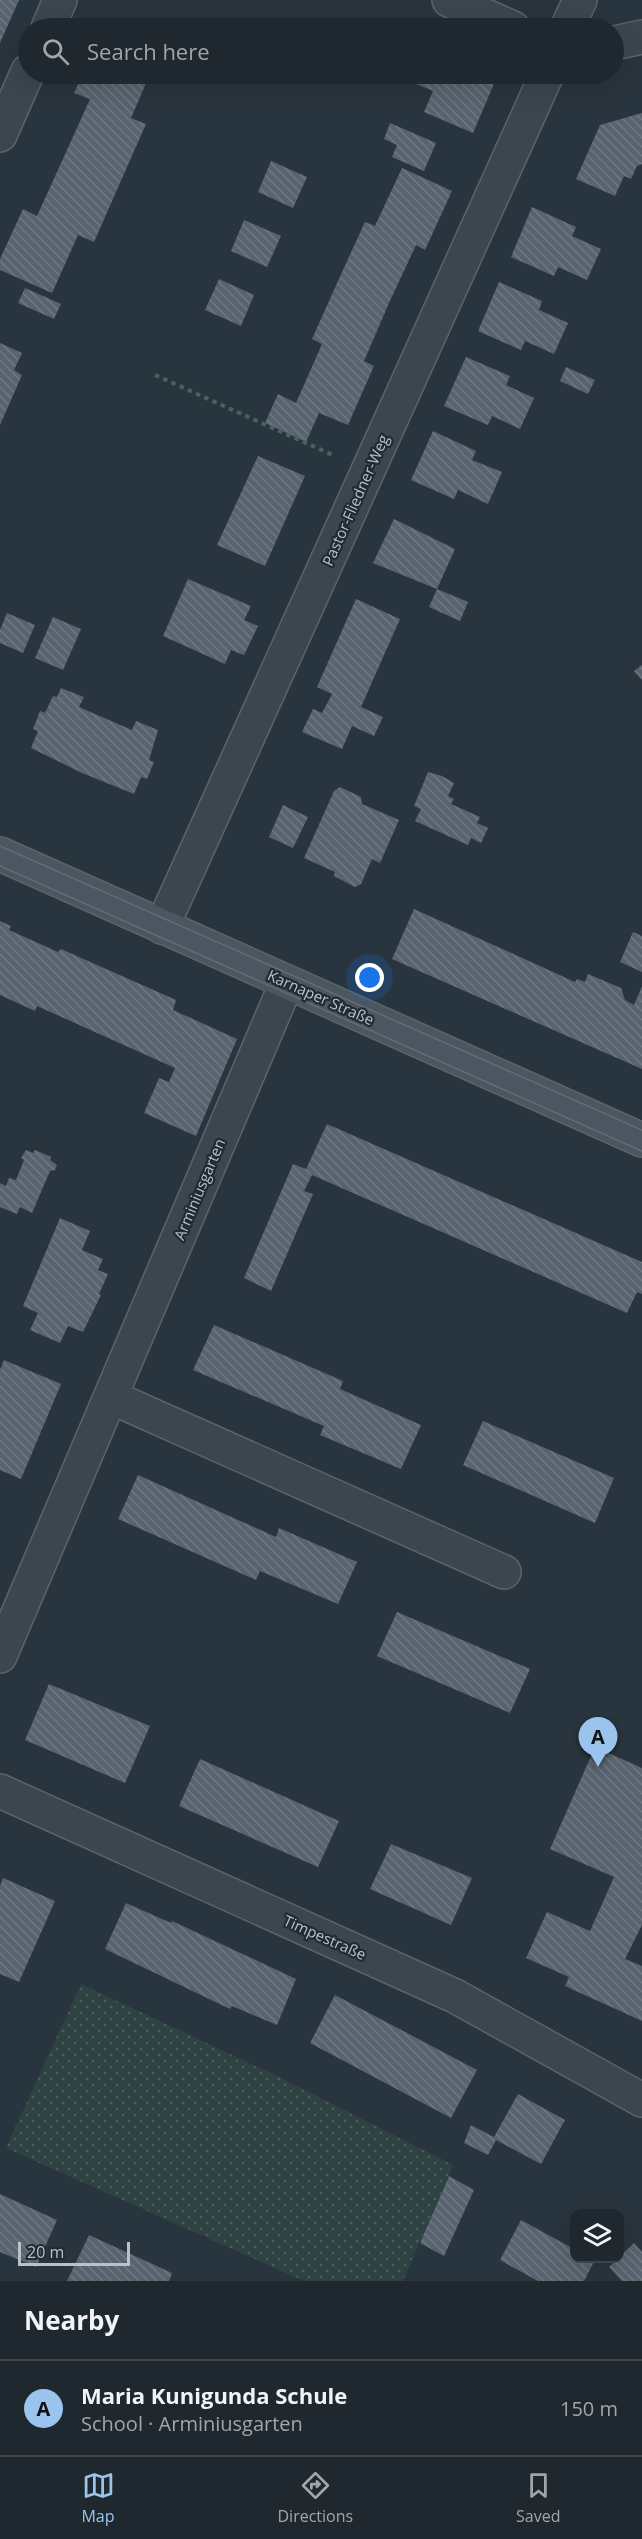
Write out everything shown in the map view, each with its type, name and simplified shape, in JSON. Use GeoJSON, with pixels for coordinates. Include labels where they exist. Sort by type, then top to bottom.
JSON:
{"type":"FeatureCollection","features":[{"type":"Feature","properties":{"kind":"main road","name":"Karnaper Straße"},"geometry":{"type":"LineString","coordinates":[[0,854],[642,1140]]}},
{"type":"Feature","properties":{"kind":"street"},"geometry":{"type":"LineString","coordinates":[[52,18],[60,0]]}},
{"type":"Feature","properties":{"kind":"street"},"geometry":{"type":"LineString","coordinates":[[449,0],[490,18]]}},
{"type":"Feature","properties":{"kind":"street"},"geometry":{"type":"LineString","coordinates":[[572,18],[580,0]]}},
{"type":"Feature","properties":{"kind":"street"},"geometry":{"type":"LineString","coordinates":[[624,41],[642,37]]}},
{"type":"Feature","properties":{"kind":"street"},"geometry":{"type":"LineString","coordinates":[[0,135],[22,84]]}},
{"type":"Feature","properties":{"kind":"street","name":"Pastor-Fliedner-Weg"},"geometry":{"type":"LineString","coordinates":[[162,927],[542,84]]}},
{"type":"Feature","properties":{"kind":"street","name":"Arminiusgarten"},"geometry":{"type":"LineString","coordinates":[[0,1656],[287,982]]}},
{"type":"Feature","properties":{"kind":"street"},"geometry":{"type":"LineString","coordinates":[[111,1396],[504,1572]]}},
{"type":"Feature","properties":{"kind":"street","name":"Timpestraße"},"geometry":{"type":"LineString","coordinates":[[1,1794],[455,1996],[642,2100]]}},
{"type":"Feature","properties":{"kind":"path"},"geometry":{"type":"LineString","coordinates":[[155,375],[368,471]]}},
{"type":"Feature","properties":{"kind":"green space"},"geometry":{"type":"Polygon","coordinates":[[[81,1984],[277,2076],[453,2165],[403,2281],[304,2281],[6,2148],[81,1984]]]}},
{"type":"Feature","properties":{"kind":"building"},"geometry":{"type":"Polygon","coordinates":[[[0,0],[19,0],[0,43],[0,0]]]}},
{"type":"Feature","properties":{"kind":"building"},"geometry":{"type":"Polygon","coordinates":[[[78,84],[146,84],[131,118],[146,124],[94,242],[78,235],[52,293],[0,270],[0,259],[23,209],[37,216],[90,99],[74,93],[78,84]]]}},
{"type":"Feature","properties":{"kind":"building"},"geometry":{"type":"Polygon","coordinates":[[[416,84],[494,84],[473,133],[424,112],[433,91],[416,84]]]}},
{"type":"Feature","properties":{"kind":"building"},"geometry":{"type":"Polygon","coordinates":[[[642,113],[642,164],[637,166],[631,179],[624,176],[615,196],[576,179],[600,125],[642,113]]]}},
{"type":"Feature","properties":{"kind":"building"},"geometry":{"type":"Polygon","coordinates":[[[390,123],[436,143],[424,171],[392,157],[397,145],[384,139],[390,123]]]}},
{"type":"Feature","properties":{"kind":"building"},"geometry":{"type":"Polygon","coordinates":[[[271,161],[307,177],[293,208],[258,192],[271,161]]]}},
{"type":"Feature","properties":{"kind":"building"},"geometry":{"type":"Polygon","coordinates":[[[402,168],[452,191],[425,250],[416,245],[389,303],[364,361],[374,366],[348,425],[319,413],[306,442],[265,423],[278,394],[296,403],[322,344],[312,339],[338,281],[365,222],[375,226],[402,168]]]}},
{"type":"Feature","properties":{"kind":"building"},"geometry":{"type":"Polygon","coordinates":[[[532,207],[576,227],[572,236],[601,249],[587,280],[558,267],[554,276],[511,257],[532,207]]]}},
{"type":"Feature","properties":{"kind":"building"},"geometry":{"type":"Polygon","coordinates":[[[244,220],[281,236],[267,267],[231,251],[244,220]]]}},
{"type":"Feature","properties":{"kind":"building"},"geometry":{"type":"Polygon","coordinates":[[[219,279],[254,295],[241,326],[205,310],[219,279]]]}},
{"type":"Feature","properties":{"kind":"building"},"geometry":{"type":"Polygon","coordinates":[[[499,282],[542,301],[539,310],[568,323],[554,354],[525,341],[521,350],[478,331],[499,282]]]}},
{"type":"Feature","properties":{"kind":"building"},"geometry":{"type":"Polygon","coordinates":[[[25,288],[61,304],[54,319],[18,303],[25,288]]]}},
{"type":"Feature","properties":{"kind":"building"},"geometry":{"type":"Polygon","coordinates":[[[0,343],[22,353],[14,370],[22,375],[0,425],[0,343]]]}},
{"type":"Feature","properties":{"kind":"building"},"geometry":{"type":"Polygon","coordinates":[[[466,357],[510,376],[506,385],[534,398],[520,429],[492,416],[488,425],[444,406],[466,357]]]}},
{"type":"Feature","properties":{"kind":"building"},"geometry":{"type":"Polygon","coordinates":[[[566,367],[595,380],[588,394],[560,381],[566,367]]]}},
{"type":"Feature","properties":{"kind":"building"},"geometry":{"type":"Polygon","coordinates":[[[433,431],[476,451],[472,460],[502,472],[488,504],[458,490],[454,499],[411,480],[433,431]]]}},
{"type":"Feature","properties":{"kind":"building"},"geometry":{"type":"Polygon","coordinates":[[[258,456],[305,476],[265,566],[217,545],[258,456]]]}},
{"type":"Feature","properties":{"kind":"building"},"geometry":{"type":"Polygon","coordinates":[[[394,519],[455,549],[437,589],[373,563],[394,519]]]}},
{"type":"Feature","properties":{"kind":"building"},"geometry":{"type":"Polygon","coordinates":[[[188,579],[251,606],[244,620],[258,626],[244,655],[231,650],[225,664],[163,636],[188,579]]]}},
{"type":"Feature","properties":{"kind":"building"},"geometry":{"type":"Polygon","coordinates":[[[437,589],[468,602],[460,621],[429,607],[437,589]]]}},
{"type":"Feature","properties":{"kind":"building"},"geometry":{"type":"Polygon","coordinates":[[[356,599],[400,619],[361,707],[383,717],[374,736],[352,726],[342,749],[302,732],[313,709],[322,713],[332,694],[317,687],[356,599]]]}},
{"type":"Feature","properties":{"kind":"building"},"geometry":{"type":"Polygon","coordinates":[[[7,613],[35,625],[23,653],[0,643],[0,630],[7,613]]]}},
{"type":"Feature","properties":{"kind":"building"},"geometry":{"type":"Polygon","coordinates":[[[53,617],[81,629],[63,670],[35,658],[53,617]]]}},
{"type":"Feature","properties":{"kind":"building"},"geometry":{"type":"Polygon","coordinates":[[[642,665],[642,680],[634,671],[642,665]]]}},
{"type":"Feature","properties":{"kind":"building"},"geometry":{"type":"Polygon","coordinates":[[[61,688],[84,697],[79,707],[132,730],[136,721],[158,730],[149,760],[154,762],[147,779],[141,777],[134,794],[82,773],[31,748],[38,731],[33,729],[40,711],[45,713],[53,696],[57,697],[61,688]]]}},
{"type":"Feature","properties":{"kind":"building"},"geometry":{"type":"Polygon","coordinates":[[[428,772],[454,783],[448,796],[454,799],[451,804],[480,817],[477,823],[488,828],[481,843],[471,838],[468,845],[415,821],[421,809],[414,806],[428,772]]]}},
{"type":"Feature","properties":{"kind":"building"},"geometry":{"type":"Polygon","coordinates":[[[340,787],[361,797],[362,804],[399,820],[380,863],[372,859],[361,884],[355,887],[334,876],[335,872],[304,858],[334,791],[340,787]]]}},
{"type":"Feature","properties":{"kind":"building"},"geometry":{"type":"Polygon","coordinates":[[[283,805],[308,817],[293,848],[269,837],[283,805]]]}},
{"type":"Feature","properties":{"kind":"building"},"geometry":{"type":"Polygon","coordinates":[[[414,909],[575,982],[577,979],[585,982],[588,974],[621,988],[625,1000],[634,1005],[642,986],[642,1069],[392,959],[414,909]]]}},
{"type":"Feature","properties":{"kind":"building"},"geometry":{"type":"Polygon","coordinates":[[[0,921],[11,926],[9,930],[58,952],[61,949],[176,1000],[173,1010],[237,1039],[196,1136],[144,1113],[159,1078],[169,1082],[175,1068],[37,1006],[35,1011],[0,995],[0,921]]]}},
{"type":"Feature","properties":{"kind":"building"},"geometry":{"type":"Polygon","coordinates":[[[633,932],[642,936],[642,972],[620,962],[633,932]]]}},
{"type":"Feature","properties":{"kind":"building"},"geometry":{"type":"Polygon","coordinates":[[[327,1124],[642,1262],[642,1294],[637,1292],[627,1313],[312,1175],[304,1191],[313,1194],[271,1291],[244,1278],[293,1164],[306,1169],[327,1124]]]}},
{"type":"Feature","properties":{"kind":"building"},"geometry":{"type":"Polygon","coordinates":[[[26,1150],[33,1153],[35,1150],[51,1157],[50,1160],[57,1165],[55,1170],[50,1171],[32,1213],[20,1207],[17,1214],[0,1207],[0,1183],[6,1186],[9,1178],[16,1180],[24,1160],[21,1158],[26,1150]]]}},
{"type":"Feature","properties":{"kind":"building"},"geometry":{"type":"Polygon","coordinates":[[[60,1218],[90,1231],[82,1250],[103,1259],[98,1270],[108,1274],[99,1294],[101,1295],[83,1332],[68,1326],[60,1343],[30,1330],[38,1313],[23,1306],[60,1218]]]}},
{"type":"Feature","properties":{"kind":"building"},"geometry":{"type":"Polygon","coordinates":[[[214,1325],[343,1381],[340,1389],[421,1425],[401,1469],[320,1435],[324,1426],[193,1370],[214,1325]]]}},
{"type":"Feature","properties":{"kind":"building"},"geometry":{"type":"Polygon","coordinates":[[[4,1360],[61,1384],[21,1479],[0,1470],[0,1370],[4,1360]]]}},
{"type":"Feature","properties":{"kind":"building"},"geometry":{"type":"Polygon","coordinates":[[[483,1421],[614,1478],[595,1523],[463,1465],[483,1421]]]}},
{"type":"Feature","properties":{"kind":"building"},"geometry":{"type":"Polygon","coordinates":[[[138,1475],[276,1537],[279,1528],[357,1562],[338,1604],[260,1571],[256,1580],[118,1519],[138,1475]]]}},
{"type":"Feature","properties":{"kind":"building"},"geometry":{"type":"Polygon","coordinates":[[[397,1612],[530,1669],[510,1713],[377,1656],[397,1612]]]}},
{"type":"Feature","properties":{"kind":"building"},"geometry":{"type":"Polygon","coordinates":[[[49,1684],[150,1726],[125,1783],[25,1740],[49,1684]]]}},
{"type":"Feature","properties":{"kind":"building"},"geometry":{"type":"Polygon","coordinates":[[[595,1747],[642,1768],[642,1925],[625,1959],[642,1966],[642,2021],[565,1986],[569,1977],[526,1958],[547,1912],[590,1931],[614,1877],[550,1849],[595,1747]]]}},
{"type":"Feature","properties":{"kind":"building"},"geometry":{"type":"Polygon","coordinates":[[[200,1759],[339,1821],[318,1867],[179,1806],[200,1759]]]}},
{"type":"Feature","properties":{"kind":"building"},"geometry":{"type":"Polygon","coordinates":[[[391,1844],[472,1878],[451,1925],[370,1889],[391,1844]]]}},
{"type":"Feature","properties":{"kind":"building"},"geometry":{"type":"Polygon","coordinates":[[[3,1878],[55,1901],[19,1982],[0,1974],[0,1886],[3,1878]]]}},
{"type":"Feature","properties":{"kind":"building"},"geometry":{"type":"Polygon","coordinates":[[[126,1903],[171,1923],[172,1921],[296,1979],[277,2025],[232,2006],[230,2009],[105,1949],[126,1903]]]}},
{"type":"Feature","properties":{"kind":"building"},"geometry":{"type":"Polygon","coordinates":[[[335,1995],[477,2070],[451,2118],[310,2043],[335,1995]]]}},
{"type":"Feature","properties":{"kind":"building"},"geometry":{"type":"Polygon","coordinates":[[[518,2094],[565,2120],[541,2164],[496,2140],[488,2155],[464,2143],[471,2125],[494,2137],[518,2094]]]}},
{"type":"Feature","properties":{"kind":"building"},"geometry":{"type":"Polygon","coordinates":[[[449,2176],[474,2190],[444,2256],[420,2243],[449,2176]]]}},
{"type":"Feature","properties":{"kind":"building"},"geometry":{"type":"Polygon","coordinates":[[[0,2194],[57,2220],[36,2267],[0,2252],[0,2194]]]}},
{"type":"Feature","properties":{"kind":"building"},"geometry":{"type":"Polygon","coordinates":[[[521,2220],[570,2247],[570,2263],[593,2263],[584,2281],[538,2281],[500,2260],[521,2220]]]}},
{"type":"Feature","properties":{"kind":"building"},"geometry":{"type":"Polygon","coordinates":[[[89,2235],[172,2273],[169,2281],[67,2281],[89,2235]]]}},
{"type":"Feature","properties":{"kind":"building"},"geometry":{"type":"Polygon","coordinates":[[[634,2243],[642,2252],[642,2281],[622,2281],[609,2267],[613,2263],[624,2263],[624,2253],[634,2243]]]}},
{"type":"Feature","properties":{"kind":"tram line"},"geometry":{"type":"LineString","coordinates":[[0,846],[642,1130]]}},
{"type":"Feature","properties":{"kind":"tram line"},"geometry":{"type":"LineString","coordinates":[[0,866],[642,1151]]}},
{"type":"Feature","properties":{"kind":"place","name":"Maria Kunigunda Schule"},"geometry":{"type":"Point","coordinates":[598,1767]}}]}
